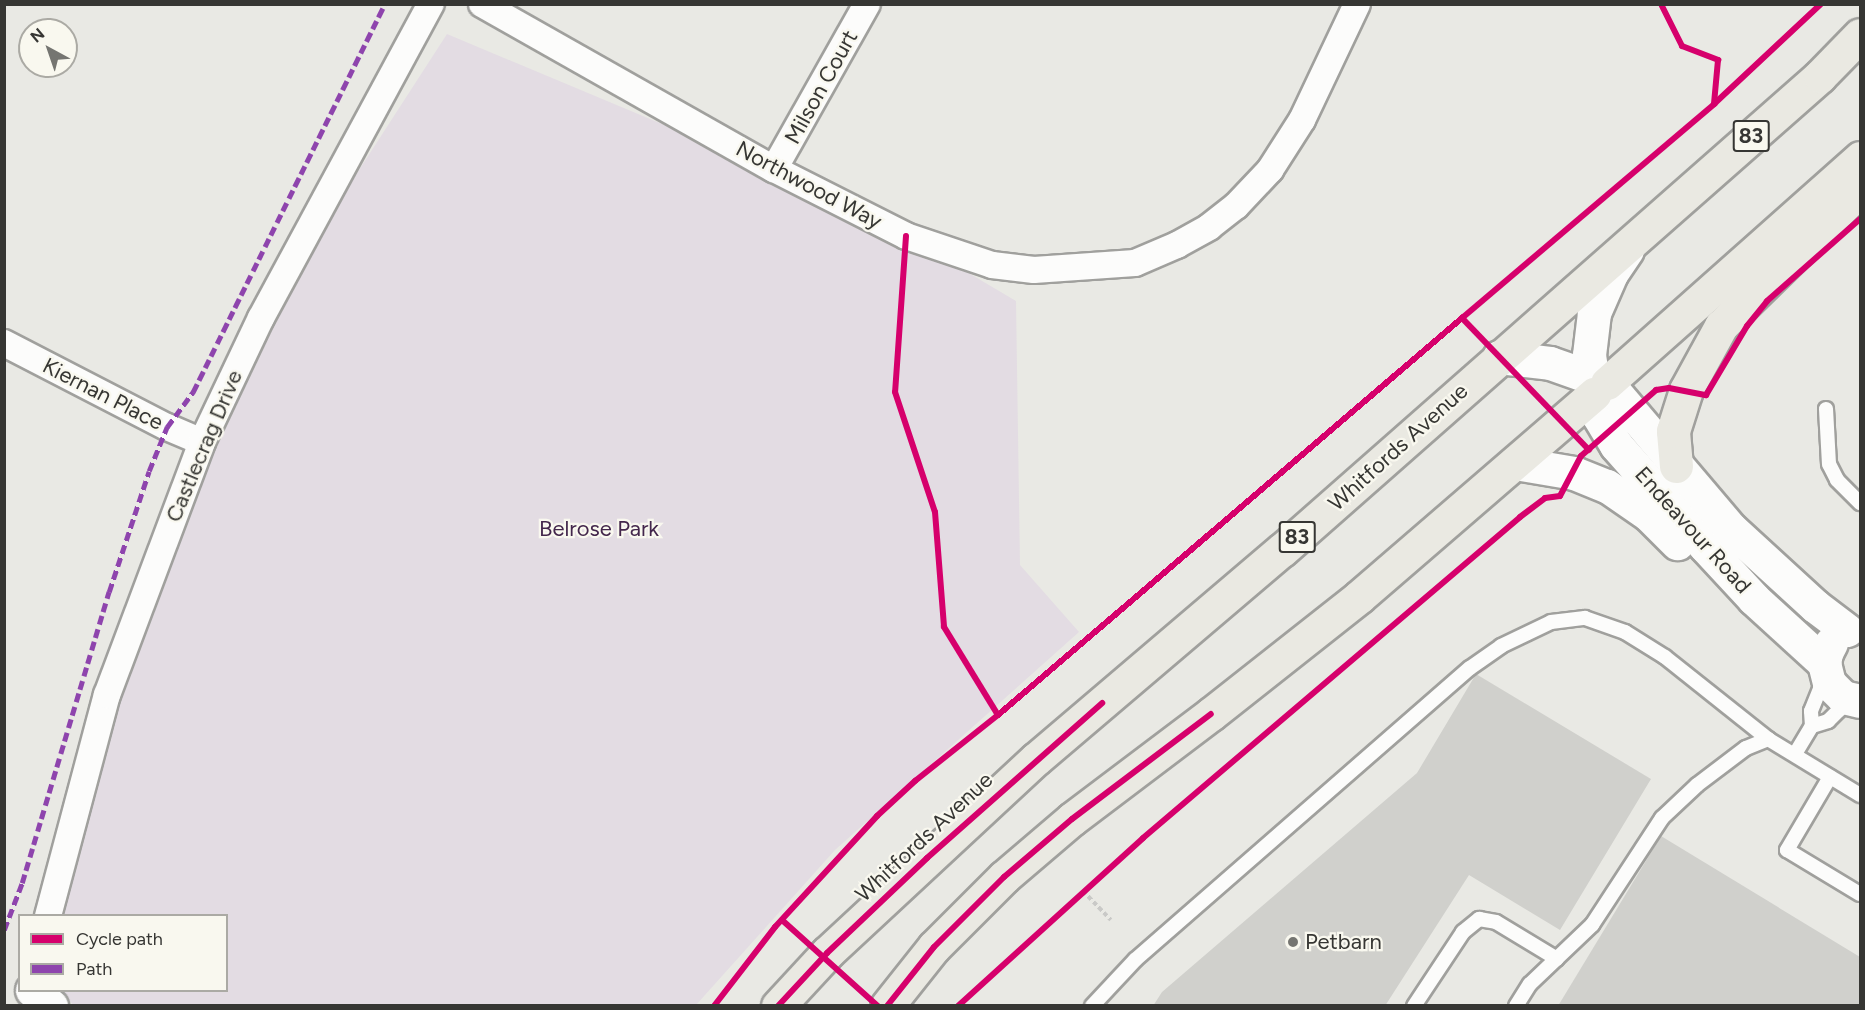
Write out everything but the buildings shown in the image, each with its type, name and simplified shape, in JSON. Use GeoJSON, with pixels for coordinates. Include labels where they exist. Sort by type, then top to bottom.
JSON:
{"type":"FeatureCollection","features":[{"type":"Feature","properties":{"kind":"main road","name":"Whitfords Avenue"},"geometry":{"type":"LineString","coordinates":[[778,1005],[827,953],[1028,767],[1282,550],[1820,76],[1860,34]]}},
{"type":"Feature","properties":{"kind":"main road"},"geometry":{"type":"LineString","coordinates":[[887,1005],[934,946],[1004,876],[1072,819],[1359,597],[1515,463],[1598,385],[1860,158]]}},
{"type":"Feature","properties":{"kind":"main road"},"geometry":{"type":"LineString","coordinates":[[1676,466],[1673,431],[1683,401],[1721,326],[1860,190]]}},
{"type":"Feature","properties":{"kind":"street","name":"Castlecrag Drive"},"geometry":{"type":"LineString","coordinates":[[48,914],[106,695],[202,442],[261,318],[431,4]]}},
{"type":"Feature","properties":{"kind":"street","name":"Northwood Way"},"geometry":{"type":"LineString","coordinates":[[482,4],[774,170],[906,236],[992,265],[1034,270],[1135,263],[1177,245],[1209,227],[1236,206],[1270,170],[1302,120],[1357,4]]}},
{"type":"Feature","properties":{"kind":"street","name":"Milson Court"},"geometry":{"type":"LineString","coordinates":[[774,170],[867,4]]}},
{"type":"Feature","properties":{"kind":"street","name":"Endeavour Road"},"geometry":{"type":"LineString","coordinates":[[1638,234],[1611,273],[1594,313],[1589,355],[1598,385],[1598,415],[1616,445],[1754,599],[1789,628],[1838,684]]}},
{"type":"Feature","properties":{"kind":"street","name":"Kiernan Place"},"geometry":{"type":"LineString","coordinates":[[4,343],[167,428],[202,442]]}},
{"type":"Feature","properties":{"kind":"street"},"geometry":{"type":"LineString","coordinates":[[1499,357],[1550,363],[1598,385]]}},
{"type":"Feature","properties":{"kind":"street","name":"Endeavour Road"},"geometry":{"type":"LineString","coordinates":[[1598,385],[1676,466],[1731,529],[1815,606],[1854,629]]}},
{"type":"Feature","properties":{"kind":"street"},"geometry":{"type":"LineString","coordinates":[[1515,463],[1574,473],[1607,486],[1649,515],[1769,629],[1789,628]]}},
{"type":"Feature","properties":{"kind":"street"},"geometry":{"type":"LineString","coordinates":[[1838,684],[1831,644],[1854,629]]}},
{"type":"Feature","properties":{"kind":"street"},"geometry":{"type":"LineString","coordinates":[[21,1005],[29,992]]}},
{"type":"Feature","properties":{"kind":"street"},"geometry":{"type":"LineString","coordinates":[[33,992],[51,1005]]}},
{"type":"Feature","properties":{"kind":"lane"},"geometry":{"type":"LineString","coordinates":[[1826,410],[1829,464],[1837,480],[1860,503]]}},
{"type":"Feature","properties":{"kind":"lane"},"geometry":{"type":"LineString","coordinates":[[1092,1005],[1135,960],[1470,668],[1501,646],[1551,622],[1584,618],[1625,632],[1665,657],[1768,738],[1860,795]]}},
{"type":"Feature","properties":{"kind":"lane"},"geometry":{"type":"LineString","coordinates":[[1812,726],[1828,722],[1839,710],[1838,684]]}},
{"type":"Feature","properties":{"kind":"lane"},"geometry":{"type":"LineString","coordinates":[[1795,754],[1812,726],[1810,711],[1838,684]]}},
{"type":"Feature","properties":{"kind":"lane"},"geometry":{"type":"LineString","coordinates":[[1516,1005],[1530,984],[1592,925],[1662,818],[1705,779],[1746,748],[1768,738]]}},
{"type":"Feature","properties":{"kind":"lane"},"geometry":{"type":"LineString","coordinates":[[1830,777],[1787,850],[1860,894]]}},
{"type":"Feature","properties":{"kind":"lane"},"geometry":{"type":"LineString","coordinates":[[1414,1005],[1463,932],[1479,919],[1496,922],[1557,958]]}},
{"type":"Feature","properties":{"kind":"path"},"geometry":{"type":"LineString","coordinates":[[1074,899],[1091,883]]}},
{"type":"Feature","properties":{"kind":"path"},"geometry":{"type":"LineString","coordinates":[[1083,891],[1111,920]]}},
{"type":"Feature","properties":{"kind":"green space","name":"Belrose Park"},"geometry":{"type":"Polygon","coordinates":[[[447,34],[798,181],[906,236],[1016,301],[1020,565],[1079,632],[835,850],[696,1005],[74,1006],[63,992],[228,992],[228,914],[63,914],[102,711],[187,436],[447,34]]]}},
{"type":"Feature","properties":{"kind":"marked path"},"geometry":{"type":"LineString","coordinates":[[4,930],[22,883],[109,592],[149,471],[167,427],[193,392],[385,4]]}},
{"type":"Feature","properties":{"kind":"cycle path"},"geometry":{"type":"LineString","coordinates":[[1661,4],[1682,46],[1718,60],[1714,104]]}},
{"type":"Feature","properties":{"kind":"cycle path"},"geometry":{"type":"LineString","coordinates":[[1462,318],[1714,104],[1821,4]]}},
{"type":"Feature","properties":{"kind":"cycle path"},"geometry":{"type":"LineString","coordinates":[[958,1006],[1143,838],[1520,517],[1545,498],[1560,496],[1581,456],[1656,390],[1669,388],[1706,395],[1747,326],[1767,301],[1860,219]]}},
{"type":"Feature","properties":{"kind":"cycle path"},"geometry":{"type":"LineString","coordinates":[[906,236],[895,392],[935,512],[944,627],[998,715]]}},
{"type":"Feature","properties":{"kind":"cycle path"},"geometry":{"type":"LineString","coordinates":[[714,1006],[775,927],[877,816],[915,781],[998,715],[1462,318],[1589,450]]}},
{"type":"Feature","properties":{"kind":"cycle path"},"geometry":{"type":"LineString","coordinates":[[778,1006],[827,953],[927,858],[1102,703]]}},
{"type":"Feature","properties":{"kind":"cycle path"},"geometry":{"type":"LineString","coordinates":[[887,1006],[934,947],[1004,877],[1072,819],[1211,714]]}},
{"type":"Feature","properties":{"kind":"cycle path"},"geometry":{"type":"LineString","coordinates":[[782,920],[878,1006]]}},
{"type":"Feature","properties":{"kind":"place","name":"Petbarn"},"geometry":{"type":"Point","coordinates":[1293,942]}}]}
